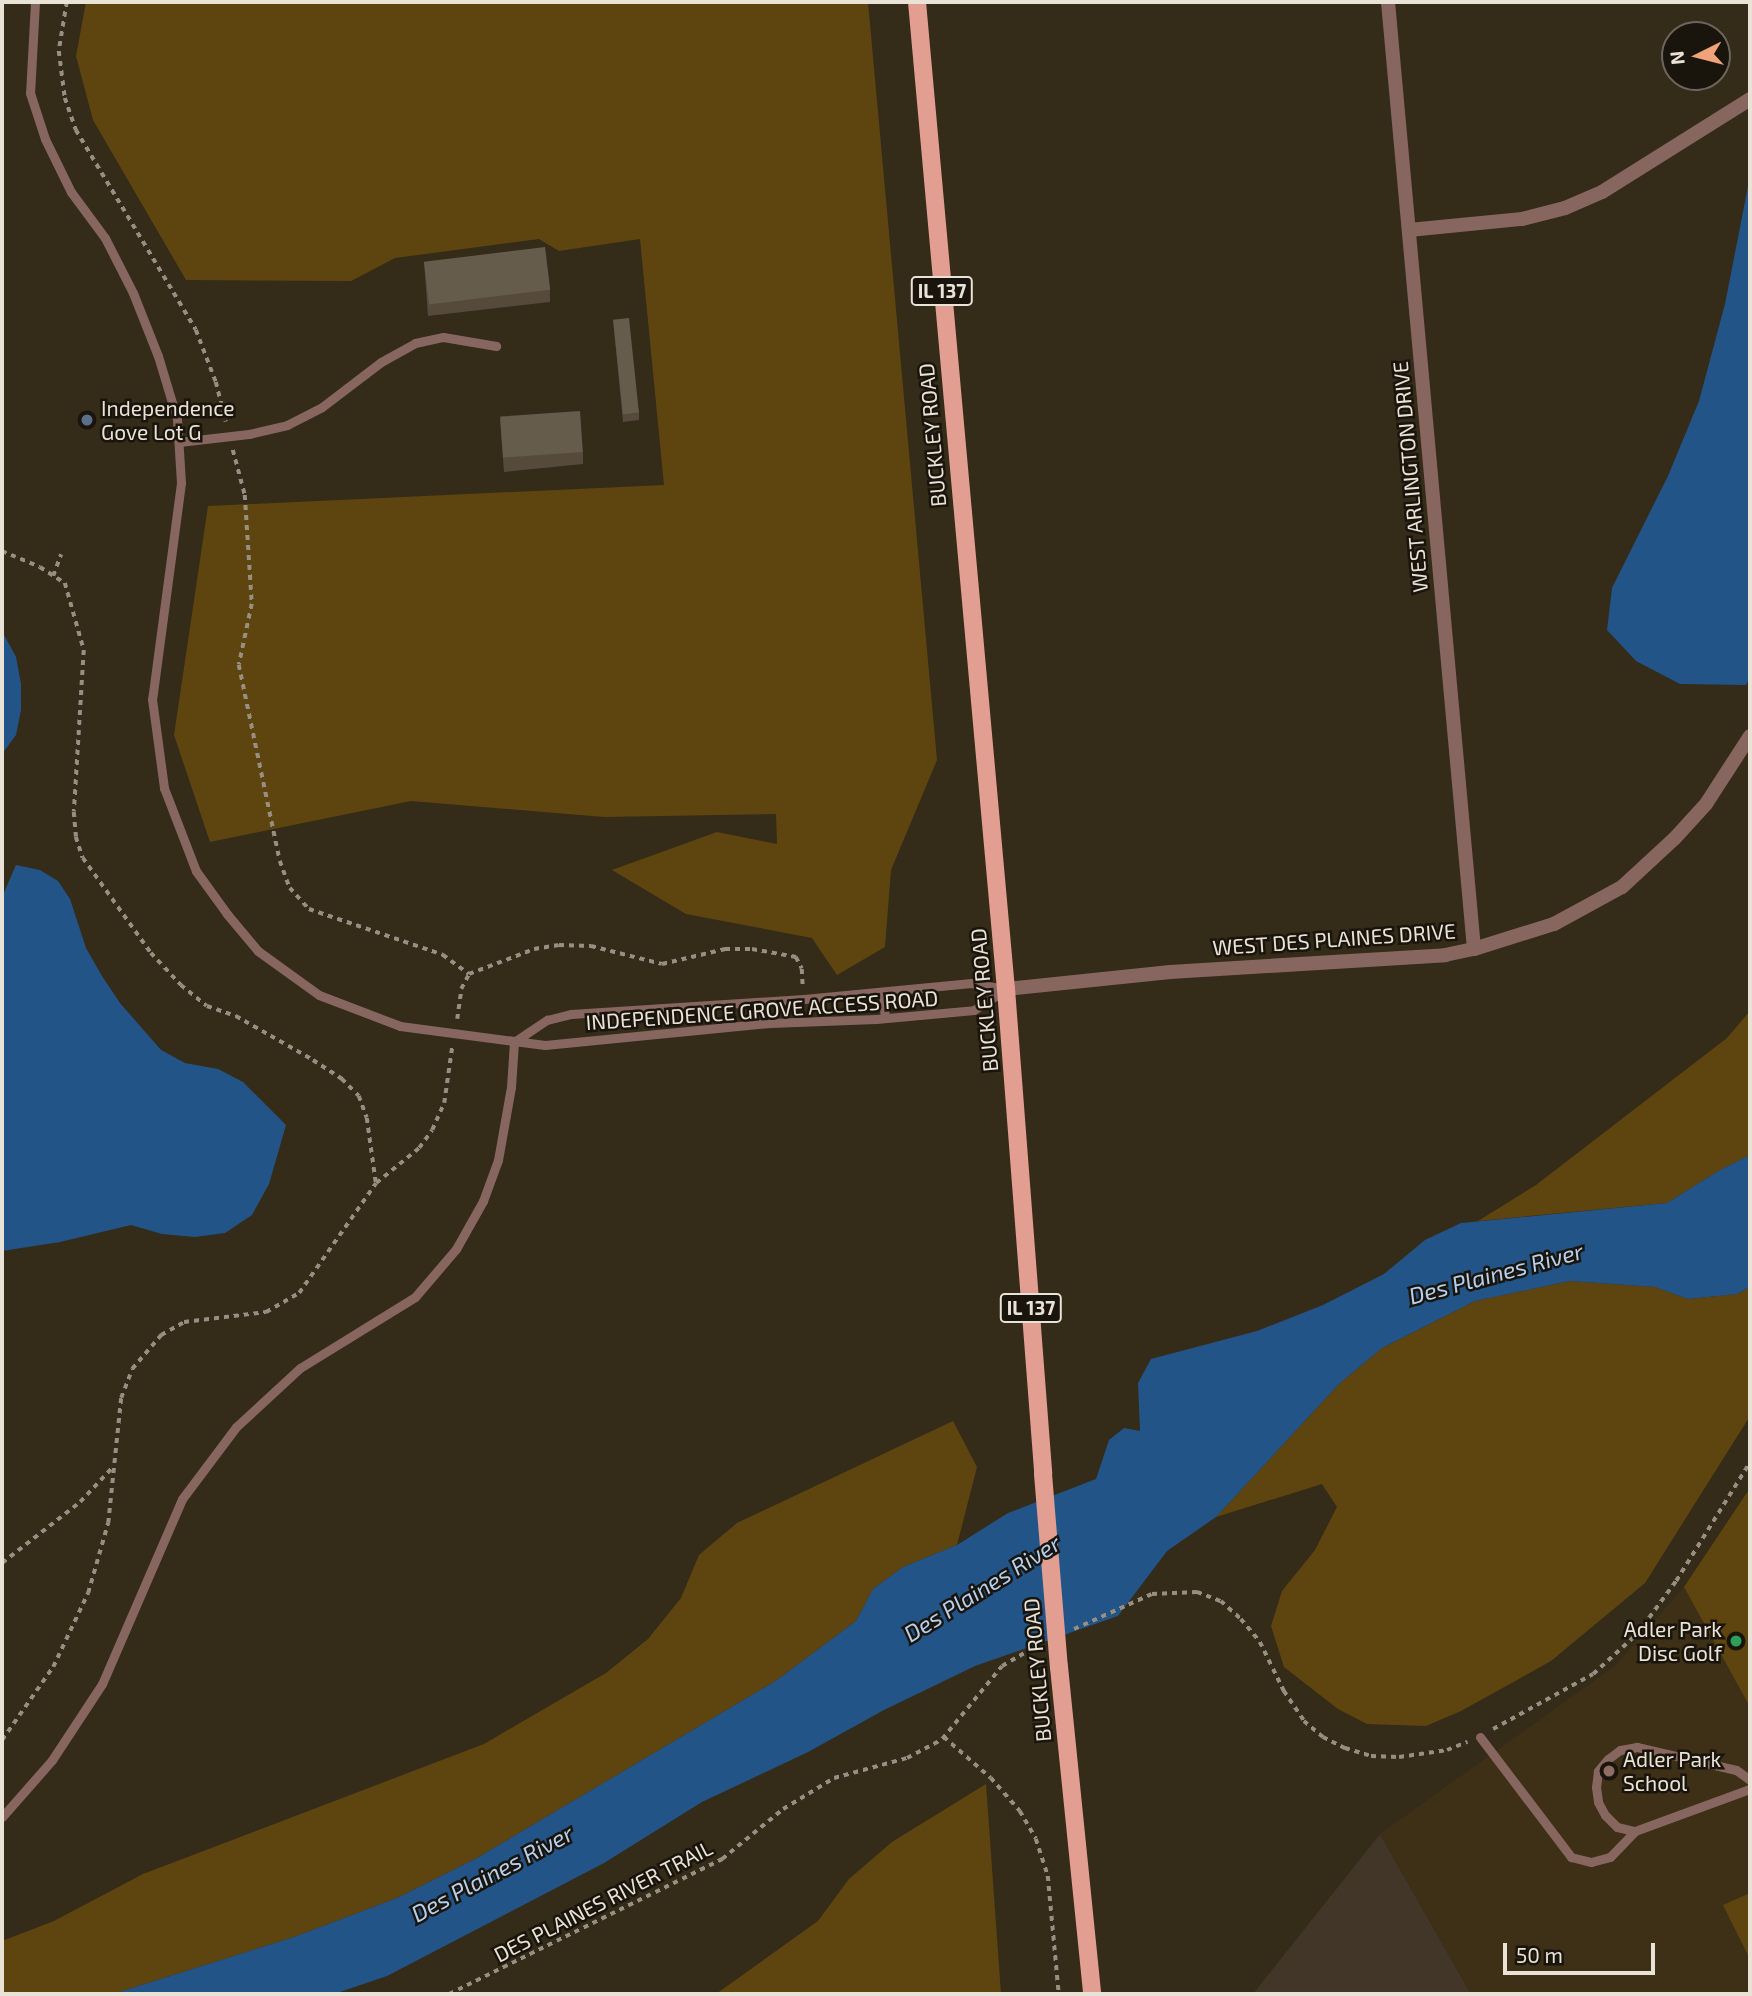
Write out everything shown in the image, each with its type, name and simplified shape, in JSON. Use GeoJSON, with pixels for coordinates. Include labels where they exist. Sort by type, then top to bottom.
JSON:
{"type":"FeatureCollection","features":[{"type":"Feature","properties":{"kind":"main road","name":"BUCKLEY ROAD"},"geometry":{"type":"LineString","coordinates":[[917,2],[1006,989],[1059,1667],[1092,1994]]}},
{"type":"Feature","properties":{"kind":"street","name":"WEST ARLINGTON DRIVE"},"geometry":{"type":"LineString","coordinates":[[1388,2],[1474,949]]}},
{"type":"Feature","properties":{"kind":"street"},"geometry":{"type":"LineString","coordinates":[[1409,230],[1522,219],[1565,208],[1602,192],[1750,99]]}},
{"type":"Feature","properties":{"kind":"street","name":"WEST DES PLAINES DRIVE"},"geometry":{"type":"LineString","coordinates":[[1006,989],[1170,972],[1445,954],[1474,949],[1554,924],[1622,887],[1675,838],[1706,804],[1750,736]]}},
{"type":"Feature","properties":{"kind":"lane","name":"INDEPENDENCE GROVE ACCESS ROAD"},"geometry":{"type":"LineString","coordinates":[[35,2],[30,93],[44,139],[71,192],[105,238],[133,293],[158,356],[177,419],[181,483],[152,699],[164,788],[196,871],[258,951],[319,995],[400,1026],[545,1045],[770,1023],[885,1018],[974,1010],[1006,989]]}},
{"type":"Feature","properties":{"kind":"lane"},"geometry":{"type":"LineString","coordinates":[[178,442],[287,425],[322,407],[381,362],[415,343],[443,337],[496,346]]}},
{"type":"Feature","properties":{"kind":"lane","name":"INDEPENDENCE GROVE ACCESS ROAD"},"geometry":{"type":"LineString","coordinates":[[514,1042],[547,1020],[571,1014],[804,999],[971,984],[1006,989]]}},
{"type":"Feature","properties":{"kind":"lane"},"geometry":{"type":"LineString","coordinates":[[883,992],[885,1018]]}},
{"type":"Feature","properties":{"kind":"lane"},"geometry":{"type":"LineString","coordinates":[[2,1817],[52,1760],[102,1684],[182,1499],[236,1427],[300,1368],[415,1297],[456,1250],[483,1201],[498,1160],[512,1087],[514,1042]]}},
{"type":"Feature","properties":{"kind":"lane"},"geometry":{"type":"LineString","coordinates":[[1480,1737],[1572,1857],[1591,1863],[1610,1857],[1635,1831],[1750,1789]]}},
{"type":"Feature","properties":{"kind":"lane"},"geometry":{"type":"LineString","coordinates":[[1635,1831],[1618,1827],[1605,1815],[1598,1802],[1598,1771],[1620,1750],[1637,1747],[1736,1770],[1750,1780]]}},
{"type":"Feature","properties":{"kind":"path"},"geometry":{"type":"LineString","coordinates":[[67,2],[59,51],[65,98],[76,130],[197,330],[216,382],[245,495],[252,604],[239,665],[280,861],[290,888],[309,909],[443,955],[468,974]]}},
{"type":"Feature","properties":{"kind":"path"},"geometry":{"type":"LineString","coordinates":[[2,551],[65,583],[84,650],[74,812],[76,837],[83,858],[151,953],[181,985],[207,1006],[236,1016],[313,1060],[342,1079],[359,1096],[367,1118],[376,1183]]}},
{"type":"Feature","properties":{"kind":"path"},"geometry":{"type":"LineString","coordinates":[[53,576],[61,554]]}},
{"type":"Feature","properties":{"kind":"path"},"geometry":{"type":"LineString","coordinates":[[2,1740],[53,1667],[88,1593],[108,1523],[121,1398],[132,1370],[161,1335],[184,1322],[266,1312],[299,1293],[376,1183],[419,1147],[432,1130],[444,1103],[461,989],[468,974],[524,952],[559,945],[591,946],[662,964],[725,949],[752,949],[796,957],[802,969],[804,999]]}},
{"type":"Feature","properties":{"kind":"path"},"geometry":{"type":"LineString","coordinates":[[1130,1603],[1152,1594],[1198,1592],[1221,1601],[1261,1642],[1284,1690],[1304,1721],[1345,1748],[1371,1756],[1399,1757],[1447,1750],[1480,1737],[1592,1674],[1637,1634],[1676,1581],[1750,1462]]}},
{"type":"Feature","properties":{"kind":"path"},"geometry":{"type":"LineString","coordinates":[[2,1563],[80,1502],[112,1468]]}},
{"type":"Feature","properties":{"kind":"path","name":"DES PLAINES RIVER TRAIL"},"geometry":{"type":"LineString","coordinates":[[449,1994],[722,1859],[783,1809],[834,1778],[907,1758],[944,1737],[1002,1666]]}},
{"type":"Feature","properties":{"kind":"path"},"geometry":{"type":"LineString","coordinates":[[944,1737],[991,1778],[1020,1811],[1036,1839],[1048,1876],[1059,1994]]}},
{"type":"Feature","properties":{"kind":"shaded area"},"geometry":{"type":"Polygon","coordinates":[[[86,2],[868,2],[937,760],[891,870],[885,947],[837,975],[812,938],[686,914],[612,870],[717,832],[777,844],[776,814],[604,817],[411,801],[210,842],[174,735],[208,506],[664,485],[640,239],[559,251],[539,239],[395,258],[351,281],[186,280],[93,120],[76,56],[86,2]]]}},
{"type":"Feature","properties":{"kind":"shaded area"},"geometry":{"type":"Polygon","coordinates":[[[1750,1011],[1750,1155],[1667,1203],[1478,1221],[1536,1185],[1727,1038],[1750,1011]]]}},
{"type":"Feature","properties":{"kind":"shaded area"},"geometry":{"type":"Polygon","coordinates":[[[1570,1281],[1655,1287],[1688,1299],[1737,1294],[1750,1287],[1750,1416],[1645,1583],[1551,1661],[1461,1711],[1426,1726],[1367,1724],[1338,1709],[1284,1667],[1271,1626],[1282,1591],[1315,1550],[1337,1507],[1322,1484],[1216,1517],[1339,1384],[1382,1348],[1475,1301],[1570,1281]]]}},
{"type":"Feature","properties":{"kind":"shaded area"},"geometry":{"type":"Polygon","coordinates":[[[953,1421],[977,1467],[957,1545],[903,1567],[873,1589],[856,1621],[777,1680],[477,1858],[397,1898],[294,1937],[113,1994],[2,1994],[2,1941],[54,1921],[143,1874],[484,1744],[606,1673],[648,1639],[681,1598],[699,1555],[737,1523],[953,1421]]]}},
{"type":"Feature","properties":{"kind":"shaded area","name":"Adler Park Disc Golf"},"geometry":{"type":"Polygon","coordinates":[[[1750,1488],[1750,1707],[1684,1587],[1750,1488]]]}},
{"type":"Feature","properties":{"kind":"shaded area","name":"Adler Park School"},"geometry":{"type":"Polygon","coordinates":[[[1684,1587],[1750,1707],[1750,1994],[1471,1994],[1380,1834],[1616,1665],[1684,1587]]]}},
{"type":"Feature","properties":{"kind":"shaded area"},"geometry":{"type":"Polygon","coordinates":[[[986,1784],[1001,1994],[716,1994],[818,1921],[849,1879],[892,1842],[986,1784]]]}},
{"type":"Feature","properties":{"kind":"shaded area"},"geometry":{"type":"Polygon","coordinates":[[[1380,1834],[1471,1994],[1253,1994],[1380,1834]]]}},
{"type":"Feature","properties":{"kind":"shaded area"},"geometry":{"type":"Polygon","coordinates":[[[1750,1893],[1750,1959],[1723,1905],[1750,1893]]]}},
{"type":"Feature","properties":{"kind":"water"},"geometry":{"type":"Polygon","coordinates":[[[1750,176],[1750,677],[1746,685],[1680,684],[1636,661],[1607,630],[1612,588],[1668,476],[1699,401],[1725,304],[1750,176]]]}},
{"type":"Feature","properties":{"kind":"water"},"geometry":{"type":"Polygon","coordinates":[[[2,631],[16,657],[21,684],[21,710],[16,735],[2,754],[2,631]]]}},
{"type":"Feature","properties":{"kind":"water"},"geometry":{"type":"Polygon","coordinates":[[[16,865],[40,870],[58,881],[70,899],[86,948],[102,976],[120,1003],[161,1050],[185,1063],[218,1069],[243,1082],[286,1125],[269,1184],[252,1215],[225,1233],[195,1237],[162,1234],[131,1225],[60,1242],[2,1251],[2,897],[16,865]]]}},
{"type":"Feature","properties":{"kind":"water","name":"Des Plaines River"},"geometry":{"type":"Polygon","coordinates":[[[1750,1155],[1750,1287],[1737,1294],[1688,1299],[1655,1287],[1570,1281],[1475,1301],[1382,1348],[1339,1384],[1216,1517],[1167,1551],[1118,1616],[975,1666],[884,1710],[808,1752],[702,1802],[604,1863],[387,1976],[334,1994],[113,1994],[294,1937],[397,1898],[477,1858],[777,1680],[856,1621],[873,1589],[903,1567],[957,1545],[1008,1513],[1096,1479],[1109,1440],[1124,1428],[1140,1431],[1138,1383],[1151,1359],[1257,1331],[1323,1305],[1384,1274],[1425,1240],[1461,1223],[1667,1203],[1750,1155]]]}},
{"type":"Feature","properties":{"kind":"building"},"geometry":{"type":"Polygon","coordinates":[[[545,247],[550,290],[429,305],[424,262],[545,247]]]}},
{"type":"Feature","properties":{"kind":"building"},"geometry":{"type":"Polygon","coordinates":[[[629,318],[639,412],[623,414],[613,320],[629,318]]]}},
{"type":"Feature","properties":{"kind":"building"},"geometry":{"type":"Polygon","coordinates":[[[580,411],[583,452],[503,457],[500,417],[580,411]]]}},
{"type":"Feature","properties":{"kind":"place","name":"Independence Gove Lot G"},"geometry":{"type":"Point","coordinates":[87,420]}},
{"type":"Feature","properties":{"kind":"place","name":"Adler Park Disc Golf"},"geometry":{"type":"Point","coordinates":[1736,1641]}},
{"type":"Feature","properties":{"kind":"place","name":"Adler Park School"},"geometry":{"type":"Point","coordinates":[1609,1771]}}]}
